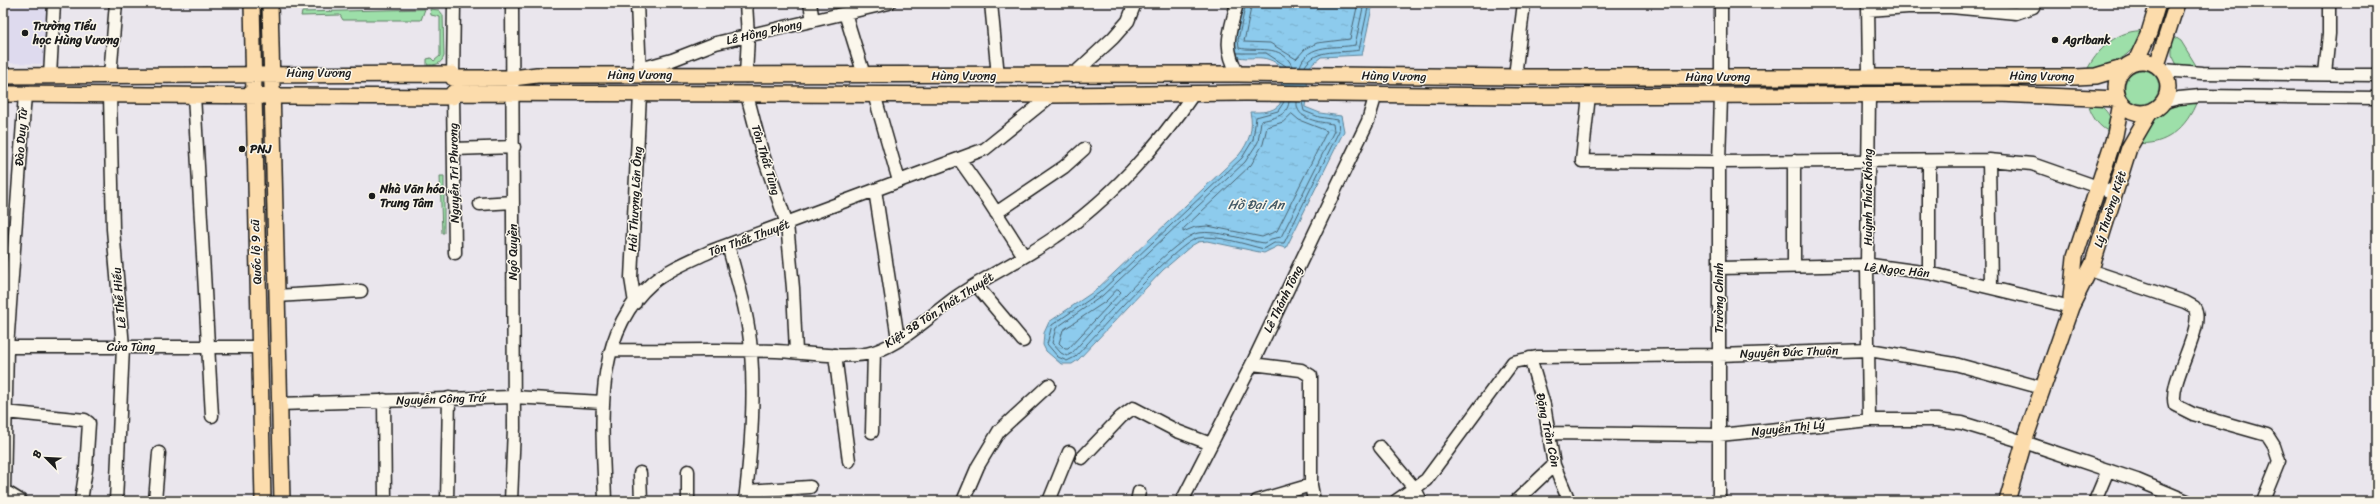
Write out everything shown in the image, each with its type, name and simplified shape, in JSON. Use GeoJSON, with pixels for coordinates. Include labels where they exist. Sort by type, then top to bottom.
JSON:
{"type":"FeatureCollection","features":[{"type":"Feature","properties":{"kind":"main road","name":"Quốc lộ 9 cũ"},"geometry":{"type":"LineString","coordinates":[[252,3],[252,75],[263,501]]}},
{"type":"Feature","properties":{"kind":"main road","name":"Quốc lộ 9 cũ"},"geometry":{"type":"LineString","coordinates":[[270,3],[271,97],[282,501]]}},
{"type":"Feature","properties":{"kind":"main road"},"geometry":{"type":"LineString","coordinates":[[2158,3],[2149,33],[2130,64],[2116,82],[2120,101],[2134,112],[2150,112],[2163,102],[2168,86],[2160,68],[2177,3]]}},
{"type":"Feature","properties":{"kind":"main road"},"geometry":{"type":"LineString","coordinates":[[2130,64],[2143,60],[2160,68]]}},
{"type":"Feature","properties":{"kind":"main road","name":"Hùng Vương"},"geometry":{"type":"LineString","coordinates":[[3,76],[271,74],[513,78],[537,75],[640,72],[746,76],[1072,76],[1238,74],[1519,77],[2096,76],[2130,64]]}},
{"type":"Feature","properties":{"kind":"main road"},"geometry":{"type":"LineString","coordinates":[[640,72],[640,94]]}},
{"type":"Feature","properties":{"kind":"main road"},"geometry":{"type":"LineString","coordinates":[[868,75],[873,94]]}},
{"type":"Feature","properties":{"kind":"main road"},"geometry":{"type":"LineString","coordinates":[[1376,75],[1376,94]]}},
{"type":"Feature","properties":{"kind":"main road"},"geometry":{"type":"LineString","coordinates":[[110,76],[110,95]]}},
{"type":"Feature","properties":{"kind":"main road"},"geometry":{"type":"LineString","coordinates":[[452,76],[452,95]]}},
{"type":"Feature","properties":{"kind":"main road"},"geometry":{"type":"LineString","coordinates":[[746,76],[746,95]]}},
{"type":"Feature","properties":{"kind":"main road"},"geometry":{"type":"LineString","coordinates":[[1052,95],[1072,76]]}},
{"type":"Feature","properties":{"kind":"main road"},"geometry":{"type":"LineString","coordinates":[[1869,76],[1869,95]]}},
{"type":"Feature","properties":{"kind":"main road"},"geometry":{"type":"LineString","coordinates":[[1999,76],[1999,94]]}},
{"type":"Feature","properties":{"kind":"main road"},"geometry":{"type":"LineString","coordinates":[[1519,77],[1520,96]]}},
{"type":"Feature","properties":{"kind":"main road"},"geometry":{"type":"LineString","coordinates":[[1589,77],[1589,95]]}},
{"type":"Feature","properties":{"kind":"main road"},"geometry":{"type":"LineString","coordinates":[[1721,77],[1721,96]]}},
{"type":"Feature","properties":{"kind":"main road","name":"Hùng Vương"},"geometry":{"type":"LineString","coordinates":[[3,94],[271,97],[514,93],[1052,95],[1311,93],[1520,96],[1999,94],[2120,101]]}},
{"type":"Feature","properties":{"kind":"main road","name":"Lý Thường Kiệt"},"geometry":{"type":"LineString","coordinates":[[2071,307],[2075,257],[2116,130],[2120,101]]}},
{"type":"Feature","properties":{"kind":"main road","name":"Lý Thường Kiệt"},"geometry":{"type":"LineString","coordinates":[[2006,501],[2024,442],[2071,307],[2089,270],[2129,148],[2150,112]]}},
{"type":"Feature","properties":{"kind":"main road"},"geometry":{"type":"LineString","coordinates":[[258,296],[276,296]]}},
{"type":"Feature","properties":{"kind":"main road"},"geometry":{"type":"LineString","coordinates":[[259,347],[278,347]]}},
{"type":"Feature","properties":{"kind":"main road"},"geometry":{"type":"LineString","coordinates":[[261,404],[279,404]]}},
{"type":"Feature","properties":{"kind":"street"},"geometry":{"type":"LineString","coordinates":[[50,76],[54,3]]}},
{"type":"Feature","properties":{"kind":"street"},"geometry":{"type":"LineString","coordinates":[[110,76],[116,3]]}},
{"type":"Feature","properties":{"kind":"street"},"geometry":{"type":"LineString","coordinates":[[452,76],[454,3]]}},
{"type":"Feature","properties":{"kind":"street","name":"Ngô Quyền"},"geometry":{"type":"LineString","coordinates":[[510,501],[513,397],[514,93],[512,3]]}},
{"type":"Feature","properties":{"kind":"street"},"geometry":{"type":"LineString","coordinates":[[637,3],[640,72]]}},
{"type":"Feature","properties":{"kind":"street"},"geometry":{"type":"LineString","coordinates":[[746,3],[748,36],[746,76]]}},
{"type":"Feature","properties":{"kind":"street"},"geometry":{"type":"LineString","coordinates":[[810,3],[812,21]]}},
{"type":"Feature","properties":{"kind":"street"},"geometry":{"type":"LineString","coordinates":[[992,3],[998,76]]}},
{"type":"Feature","properties":{"kind":"street"},"geometry":{"type":"LineString","coordinates":[[1072,76],[1114,38],[1128,21],[1135,3]]}},
{"type":"Feature","properties":{"kind":"street"},"geometry":{"type":"LineString","coordinates":[[1237,3],[1227,44],[1230,59],[1238,74]]}},
{"type":"Feature","properties":{"kind":"street"},"geometry":{"type":"LineString","coordinates":[[1519,77],[1516,68],[1524,3]]}},
{"type":"Feature","properties":{"kind":"street"},"geometry":{"type":"LineString","coordinates":[[1721,3],[1721,77]]}},
{"type":"Feature","properties":{"kind":"street"},"geometry":{"type":"LineString","coordinates":[[1869,76],[1868,6],[1933,5],[2016,13],[2033,7],[2036,3]]}},
{"type":"Feature","properties":{"kind":"street"},"geometry":{"type":"LineString","coordinates":[[2325,74],[2329,34],[2329,3]]}},
{"type":"Feature","properties":{"kind":"street","name":"Lê Hồng Phong"},"geometry":{"type":"LineString","coordinates":[[640,72],[716,43],[882,4]]}},
{"type":"Feature","properties":{"kind":"street"},"geometry":{"type":"LineString","coordinates":[[845,13],[868,75]]}},
{"type":"Feature","properties":{"kind":"street"},"geometry":{"type":"LineString","coordinates":[[2160,68],[2202,73],[2377,75]]}},
{"type":"Feature","properties":{"kind":"street","name":"Kiệt 38 Tôn Thất Thuyết"},"geometry":{"type":"LineString","coordinates":[[612,350],[796,352],[835,355],[874,352],[931,318],[956,298],[976,285],[1055,238],[1086,214],[1138,162],[1176,120],[1194,93]]}},
{"type":"Feature","properties":{"kind":"street","name":"Đào Duy Từ"},"geometry":{"type":"LineString","coordinates":[[3,490],[5,347],[25,94]]}},
{"type":"Feature","properties":{"kind":"street","name":"Hải Thượng Lãn Ông"},"geometry":{"type":"LineString","coordinates":[[634,303],[631,278],[640,94]]}},
{"type":"Feature","properties":{"kind":"street"},"geometry":{"type":"LineString","coordinates":[[873,94],[899,181]]}},
{"type":"Feature","properties":{"kind":"street","name":"Lê Thánh Tông"},"geometry":{"type":"LineString","coordinates":[[1182,501],[1252,364],[1368,121],[1376,94]]}},
{"type":"Feature","properties":{"kind":"street","name":"Lê Thế Hiếu"},"geometry":{"type":"LineString","coordinates":[[110,95],[113,229],[123,347],[116,501]]}},
{"type":"Feature","properties":{"kind":"street"},"geometry":{"type":"LineString","coordinates":[[194,95],[212,416]]}},
{"type":"Feature","properties":{"kind":"street","name":"Nguyễn Tri Phương"},"geometry":{"type":"LineString","coordinates":[[452,95],[455,253]]}},
{"type":"Feature","properties":{"kind":"street","name":"Tôn Thất Tùng"},"geometry":{"type":"LineString","coordinates":[[746,95],[762,152],[786,224],[793,288],[796,352]]}},
{"type":"Feature","properties":{"kind":"street","name":"Tôn Thất Thuyết"},"geometry":{"type":"LineString","coordinates":[[605,501],[602,402],[608,363],[621,326],[634,303],[653,283],[682,265],[728,245],[985,148],[1052,95]]}},
{"type":"Feature","properties":{"kind":"street"},"geometry":{"type":"LineString","coordinates":[[1589,95],[1582,161],[1868,162],[1989,160],[2032,164],[2097,188],[2115,193]]}},
{"type":"Feature","properties":{"kind":"street","name":"Huỳnh Thúc Kháng"},"geometry":{"type":"LineString","coordinates":[[1869,95],[1867,266],[1869,420]]}},
{"type":"Feature","properties":{"kind":"street","name":"Trường Chinh"},"geometry":{"type":"LineString","coordinates":[[1719,501],[1719,162],[1721,96]]}},
{"type":"Feature","properties":{"kind":"street"},"geometry":{"type":"LineString","coordinates":[[2163,102],[2179,98],[2201,96],[2377,98]]}},
{"type":"Feature","properties":{"kind":"street"},"geometry":{"type":"LineString","coordinates":[[454,149],[514,147]]}},
{"type":"Feature","properties":{"kind":"street"},"geometry":{"type":"LineString","coordinates":[[996,213],[1064,167],[1084,149]]}},
{"type":"Feature","properties":{"kind":"street"},"geometry":{"type":"LineString","coordinates":[[959,159],[1024,256]]}},
{"type":"Feature","properties":{"kind":"street"},"geometry":{"type":"LineString","coordinates":[[1989,160],[1991,286]]}},
{"type":"Feature","properties":{"kind":"street"},"geometry":{"type":"LineString","coordinates":[[1794,161],[1794,267]]}},
{"type":"Feature","properties":{"kind":"street"},"geometry":{"type":"LineString","coordinates":[[1929,273],[1930,161]]}},
{"type":"Feature","properties":{"kind":"street"},"geometry":{"type":"LineString","coordinates":[[875,190],[898,339]]}},
{"type":"Feature","properties":{"kind":"street"},"geometry":{"type":"LineString","coordinates":[[480,204],[513,202]]}},
{"type":"Feature","properties":{"kind":"street"},"geometry":{"type":"LineString","coordinates":[[728,245],[743,305],[751,351],[750,456],[746,496],[810,487]]}},
{"type":"Feature","properties":{"kind":"street","name":"Lê Ngọc Hân"},"geometry":{"type":"LineString","coordinates":[[1719,268],[1867,266],[1929,273],[1991,286],[2071,307]]}},
{"type":"Feature","properties":{"kind":"street"},"geometry":{"type":"LineString","coordinates":[[2089,270],[2185,302],[2194,307],[2196,316],[2193,335],[2174,394],[2175,405],[2193,414],[2267,435],[2274,446],[2279,461],[2264,498]]}},
{"type":"Feature","properties":{"kind":"street"},"geometry":{"type":"LineString","coordinates":[[976,285],[1023,341]]}},
{"type":"Feature","properties":{"kind":"street"},"geometry":{"type":"LineString","coordinates":[[276,296],[361,291]]}},
{"type":"Feature","properties":{"kind":"street","name":"Cửa Tùng"},"geometry":{"type":"LineString","coordinates":[[5,347],[259,347]]}},
{"type":"Feature","properties":{"kind":"street","name":"Nguyễn Đức Thuận"},"geometry":{"type":"LineString","coordinates":[[1396,501],[1415,489],[1431,474],[1513,362],[1530,358],[1719,355],[1869,350],[1955,364],[2043,388]]}},
{"type":"Feature","properties":{"kind":"street"},"geometry":{"type":"LineString","coordinates":[[872,432],[874,352]]}},
{"type":"Feature","properties":{"kind":"street"},"geometry":{"type":"LineString","coordinates":[[835,355],[849,461]]}},
{"type":"Feature","properties":{"kind":"street","name":"Đặng Trần Côn"},"geometry":{"type":"LineString","coordinates":[[1530,358],[1544,405],[1554,465],[1570,501]]}},
{"type":"Feature","properties":{"kind":"street"},"geometry":{"type":"LineString","coordinates":[[1252,364],[1301,370],[1311,376],[1311,485],[1314,501]]}},
{"type":"Feature","properties":{"kind":"street"},"geometry":{"type":"LineString","coordinates":[[963,501],[978,466],[999,430],[1048,385]]}},
{"type":"Feature","properties":{"kind":"street","name":"Nguyễn Công Trứ"},"geometry":{"type":"LineString","coordinates":[[279,404],[513,397],[602,402]]}},
{"type":"Feature","properties":{"kind":"street"},"geometry":{"type":"LineString","coordinates":[[447,501],[449,398]]}},
{"type":"Feature","properties":{"kind":"street"},"geometry":{"type":"LineString","coordinates":[[384,400],[385,501]]}},
{"type":"Feature","properties":{"kind":"street"},"geometry":{"type":"LineString","coordinates":[[1082,458],[1128,410],[1133,408],[1171,429],[1211,444]]}},
{"type":"Feature","properties":{"kind":"street"},"geometry":{"type":"LineString","coordinates":[[5,412],[85,420],[89,423],[86,469],[81,501]]}},
{"type":"Feature","properties":{"kind":"street","name":"Nguyễn Thị Lý"},"geometry":{"type":"LineString","coordinates":[[1548,433],[1719,435],[1869,420],[1937,420],[1962,424],[2024,442],[2108,470],[2187,501]]}},
{"type":"Feature","properties":{"kind":"street"},"geometry":{"type":"LineString","coordinates":[[1380,447],[1415,489],[1421,501]]}},
{"type":"Feature","properties":{"kind":"street"},"geometry":{"type":"LineString","coordinates":[[1049,501],[1068,452]]}},
{"type":"Feature","properties":{"kind":"street"},"geometry":{"type":"LineString","coordinates":[[155,501],[159,453]]}},
{"type":"Feature","properties":{"kind":"street"},"geometry":{"type":"LineString","coordinates":[[1516,501],[1554,465]]}},
{"type":"Feature","properties":{"kind":"street"},"geometry":{"type":"LineString","coordinates":[[2095,501],[2108,470]]}},
{"type":"Feature","properties":{"kind":"street"},"geometry":{"type":"LineString","coordinates":[[688,471],[688,501]]}},
{"type":"Feature","properties":{"kind":"street"},"geometry":{"type":"LineString","coordinates":[[640,473],[641,501]]}},
{"type":"Feature","properties":{"kind":"street"},"geometry":{"type":"LineString","coordinates":[[1257,501],[1311,485]]}},
{"type":"Feature","properties":{"kind":"street"},"geometry":{"type":"LineString","coordinates":[[3,490],[21,501]]}},
{"type":"Feature","properties":{"kind":"shaded area","name":"Trường Tiểu học Hùng Vương"},"geometry":{"type":"Polygon","coordinates":[[[3,3],[49,3],[47,64],[3,63],[3,3]]]}},
{"type":"Feature","properties":{"kind":"green space"},"geometry":{"type":"Polygon","coordinates":[[[425,9],[421,20],[343,20],[340,15],[301,16],[302,12],[425,9]]]}},
{"type":"Feature","properties":{"kind":"green space"},"geometry":{"type":"Polygon","coordinates":[[[430,9],[439,10],[443,15],[444,56],[439,63],[435,65],[427,65],[427,59],[431,58],[434,61],[440,56],[440,17],[431,15],[430,9]]]}},
{"type":"Feature","properties":{"kind":"green space"},"geometry":{"type":"Polygon","coordinates":[[[2146,31],[2127,54],[2113,64],[2085,74],[2095,57],[2109,42],[2126,33],[2146,31]]]}},
{"type":"Feature","properties":{"kind":"green space"},"geometry":{"type":"Polygon","coordinates":[[[2172,35],[2181,41],[2197,67],[2178,67],[2172,55],[2172,35]]]}},
{"type":"Feature","properties":{"kind":"green space"},"geometry":{"type":"Polygon","coordinates":[[[2145,70],[2154,75],[2158,80],[2158,94],[2154,99],[2149,103],[2139,104],[2135,103],[2126,94],[2125,84],[2126,80],[2135,71],[2145,70]]]}},
{"type":"Feature","properties":{"kind":"green space"},"geometry":{"type":"Polygon","coordinates":[[[2087,99],[2103,108],[2109,116],[2114,134],[2099,125],[2090,110],[2087,99]]]}},
{"type":"Feature","properties":{"kind":"green space"},"geometry":{"type":"Polygon","coordinates":[[[2197,101],[2187,119],[2174,133],[2157,142],[2136,143],[2148,126],[2162,113],[2177,105],[2197,101]]]}},
{"type":"Feature","properties":{"kind":"green space"},"geometry":{"type":"Polygon","coordinates":[[[440,176],[444,176],[444,233],[442,233],[440,176]]]}},
{"type":"Feature","properties":{"kind":"water","name":"Hồ Đại An"},"geometry":{"type":"Polygon","coordinates":[[[1237,3],[1373,3],[1362,55],[1321,57],[1309,67],[1305,107],[1320,113],[1341,116],[1344,131],[1286,248],[1278,246],[1264,253],[1207,241],[1198,242],[1191,246],[1163,270],[1078,360],[1072,364],[1061,364],[1046,351],[1043,345],[1044,333],[1049,322],[1096,290],[1239,155],[1246,145],[1250,135],[1250,112],[1270,110],[1280,104],[1283,68],[1276,63],[1263,58],[1245,58],[1232,55],[1237,3]]]}},
{"type":"Feature","properties":{"kind":"place","name":"Trường Tiểu học Hùng Vương"},"geometry":{"type":"Point","coordinates":[25,33]}},
{"type":"Feature","properties":{"kind":"place","name":"Agribank"},"geometry":{"type":"Point","coordinates":[2055,40]}},
{"type":"Feature","properties":{"kind":"place","name":"PNJ"},"geometry":{"type":"Point","coordinates":[242,149]}},
{"type":"Feature","properties":{"kind":"place","name":"Nhà Văn hóa Trung Tâm"},"geometry":{"type":"Point","coordinates":[372,196]}}]}
